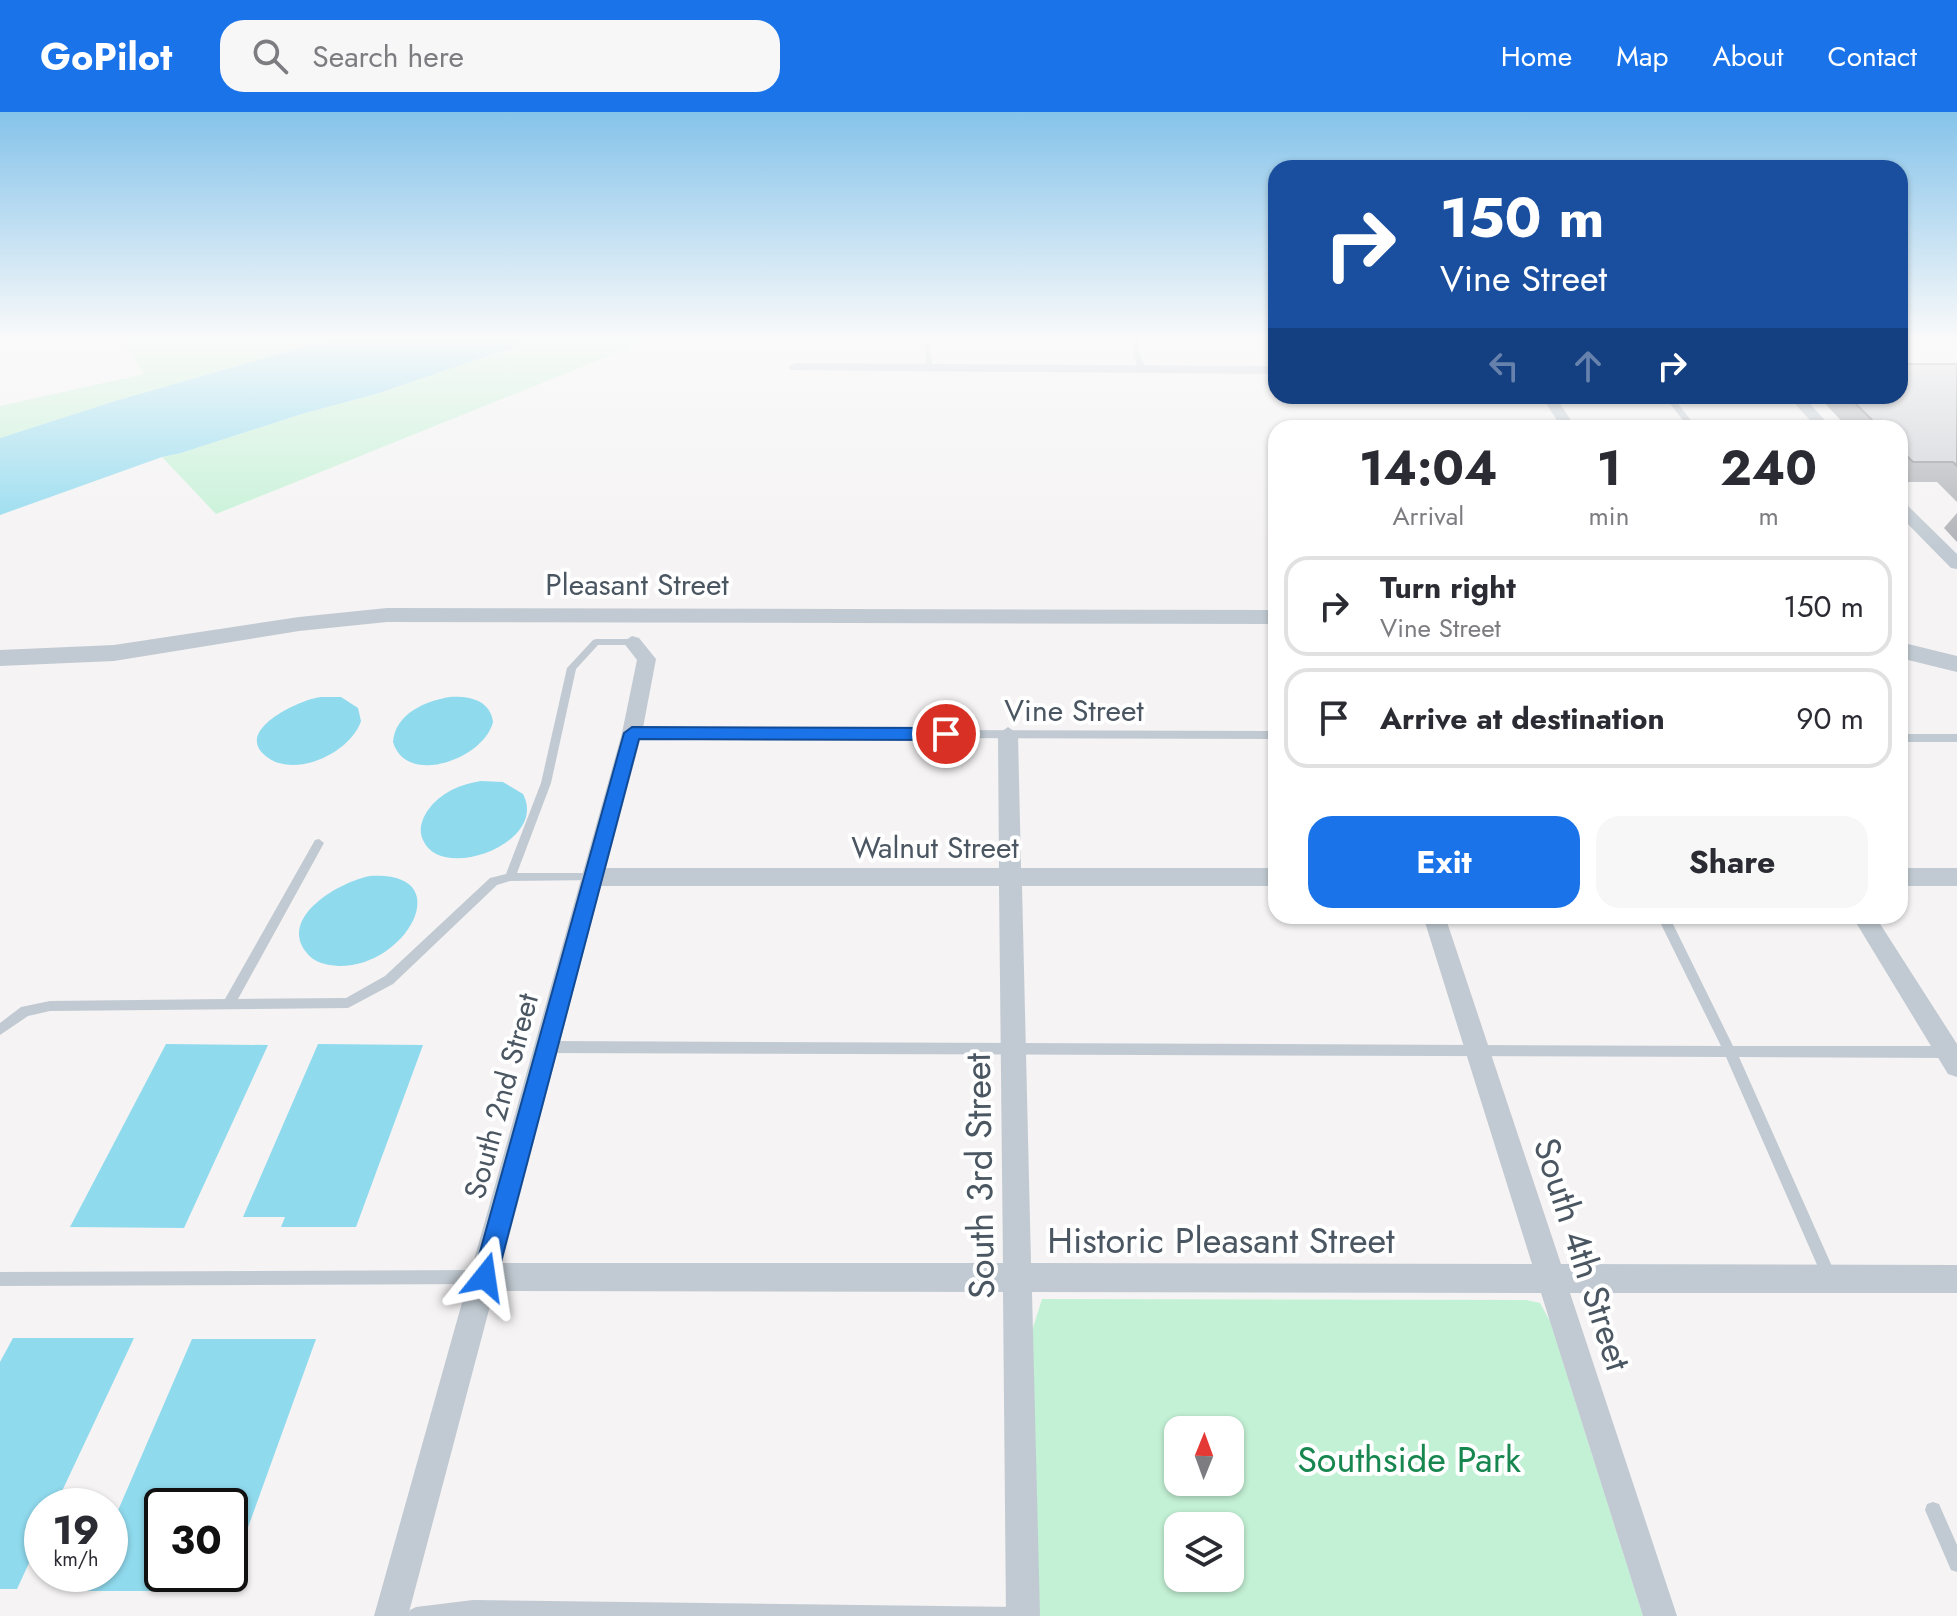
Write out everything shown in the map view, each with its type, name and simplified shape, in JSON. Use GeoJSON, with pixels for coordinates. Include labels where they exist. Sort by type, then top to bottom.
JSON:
{"type":"FeatureCollection","features":[{"type":"Feature","properties":{"kind":"street"},"geometry":{"type":"LineString","coordinates":[[1908,515],[1957,564]]}},
{"type":"Feature","properties":{"kind":"street","name":"Pleasant Street"},"geometry":{"type":"LineString","coordinates":[[2,646],[124,634],[310,606],[388,598],[1268,600]]}},
{"type":"Feature","properties":{"kind":"street","name":"Pleasant Street"},"geometry":{"type":"LineString","coordinates":[[2,646],[114,653],[299,624],[387,615],[1268,617]]}},
{"type":"Feature","properties":{"kind":"street","name":"South 2nd Street"},"geometry":{"type":"LineString","coordinates":[[391,1616],[632,733],[647,659],[632,642]]}},
{"type":"Feature","properties":{"kind":"street"},"geometry":{"type":"LineString","coordinates":[[1908,652],[1957,664]]}},
{"type":"Feature","properties":{"kind":"street"},"geometry":{"type":"LineString","coordinates":[[1908,671],[1957,683]]}},
{"type":"Feature","properties":{"kind":"street","name":"South 3rd Street"},"geometry":{"type":"LineString","coordinates":[[1008,734],[1023,1616]]}},
{"type":"Feature","properties":{"kind":"street","name":"Walnut Street"},"geometry":{"type":"LineString","coordinates":[[594,877],[1268,877]]}},
{"type":"Feature","properties":{"kind":"street"},"geometry":{"type":"LineString","coordinates":[[1908,877],[1957,877]]}},
{"type":"Feature","properties":{"kind":"street","name":"South 4th Street"},"geometry":{"type":"LineString","coordinates":[[1437,924],[1660,1616]]}},
{"type":"Feature","properties":{"kind":"street"},"geometry":{"type":"LineString","coordinates":[[1868,924],[1954,1057]]}},
{"type":"Feature","properties":{"kind":"street","name":"Historic Pleasant Street"},"geometry":{"type":"LineString","coordinates":[[485,1277],[1957,1279]]}},
{"type":"Feature","properties":{"kind":"lane"},"geometry":{"type":"LineString","coordinates":[[510,877],[546,783],[572,668],[596,642],[632,642]]}},
{"type":"Feature","properties":{"kind":"lane","name":"Vine Street"},"geometry":{"type":"LineString","coordinates":[[632,733],[1268,735]]}},
{"type":"Feature","properties":{"kind":"lane"},"geometry":{"type":"LineString","coordinates":[[1908,738],[1957,738]]}},
{"type":"Feature","properties":{"kind":"lane"},"geometry":{"type":"LineString","coordinates":[[228,1005],[319,843]]}},
{"type":"Feature","properties":{"kind":"lane"},"geometry":{"type":"LineString","coordinates":[[0,1030],[25,1011],[50,1006],[348,1003],[389,980],[494,881],[510,877],[594,877]]}},
{"type":"Feature","properties":{"kind":"lane"},"geometry":{"type":"LineString","coordinates":[[1667,924],[1731,1054],[1830,1279]]}},
{"type":"Feature","properties":{"kind":"lane"},"geometry":{"type":"LineString","coordinates":[[547,1047],[1478,1051],[1954,1057]]}},
{"type":"Feature","properties":{"kind":"lane"},"geometry":{"type":"LineString","coordinates":[[0,1279],[485,1277]]}},
{"type":"Feature","properties":{"kind":"lane"},"geometry":{"type":"LineString","coordinates":[[1933,1510],[1957,1564]]}},
{"type":"Feature","properties":{"kind":"lane"},"geometry":{"type":"LineString","coordinates":[[416,1616],[473,1609],[1023,1616]]}},
{"type":"Feature","properties":{"kind":"green space"},"geometry":{"type":"Polygon","coordinates":[[[0,408],[93,408],[0,438],[0,408]]]}},
{"type":"Feature","properties":{"kind":"green space"},"geometry":{"type":"Polygon","coordinates":[[[323,408],[479,408],[216,514],[162,457],[323,408]]]}},
{"type":"Feature","properties":{"kind":"green space","name":"Southside Park"},"geometry":{"type":"Polygon","coordinates":[[[1042,1299],[1526,1300],[1540,1303],[1550,1321],[1643,1616],[1037,1616],[1030,1337],[1042,1299]]]}},
{"type":"Feature","properties":{"kind":"water"},"geometry":{"type":"Polygon","coordinates":[[[93,408],[323,408],[162,457],[0,515],[0,438],[93,408]]]}},
{"type":"Feature","properties":{"kind":"water"},"geometry":{"type":"Polygon","coordinates":[[[321,697],[341,697],[358,708],[361,721],[346,743],[335,752],[307,763],[279,763],[267,757],[258,747],[257,737],[263,727],[286,710],[321,697]]]}},
{"type":"Feature","properties":{"kind":"water"},"geometry":{"type":"Polygon","coordinates":[[[450,697],[478,701],[488,709],[493,722],[487,735],[475,747],[444,763],[413,763],[401,756],[393,742],[399,724],[413,710],[450,697]]]}},
{"type":"Feature","properties":{"kind":"water"},"geometry":{"type":"Polygon","coordinates":[[[481,781],[503,782],[523,794],[527,812],[521,828],[490,852],[450,858],[434,852],[423,840],[421,832],[428,810],[451,790],[481,781]]]}},
{"type":"Feature","properties":{"kind":"water"},"geometry":{"type":"Polygon","coordinates":[[[370,876],[397,878],[412,888],[417,902],[414,919],[403,936],[385,952],[364,962],[339,966],[313,959],[300,939],[300,926],[307,913],[330,893],[370,876]]]}},
{"type":"Feature","properties":{"kind":"water"},"geometry":{"type":"Polygon","coordinates":[[[166,1044],[268,1045],[184,1228],[70,1227],[166,1044]]]}},
{"type":"Feature","properties":{"kind":"water"},"geometry":{"type":"Polygon","coordinates":[[[318,1044],[423,1045],[356,1227],[281,1227],[285,1217],[243,1217],[318,1044]]]}},
{"type":"Feature","properties":{"kind":"water"},"geometry":{"type":"Polygon","coordinates":[[[13,1338],[134,1338],[63,1488],[24,1488],[24,1574],[17,1589],[0,1589],[0,1362],[13,1338]]]}},
{"type":"Feature","properties":{"kind":"water"},"geometry":{"type":"Polygon","coordinates":[[[192,1339],[316,1339],[248,1527],[248,1488],[144,1488],[144,1591],[128,1591],[128,1488],[192,1339]]]}},
{"type":"Feature","properties":{"kind":"building"},"geometry":{"type":"Polygon","coordinates":[[[1860,408],[1957,408],[1957,466],[1953,462],[1913,462],[1908,457],[1908,420],[1872,420],[1860,408]]]}},
{"type":"Feature","properties":{"kind":"route"},"geometry":{"type":"LineString","coordinates":[[485,1277],[632,733],[946,734]]}}]}
